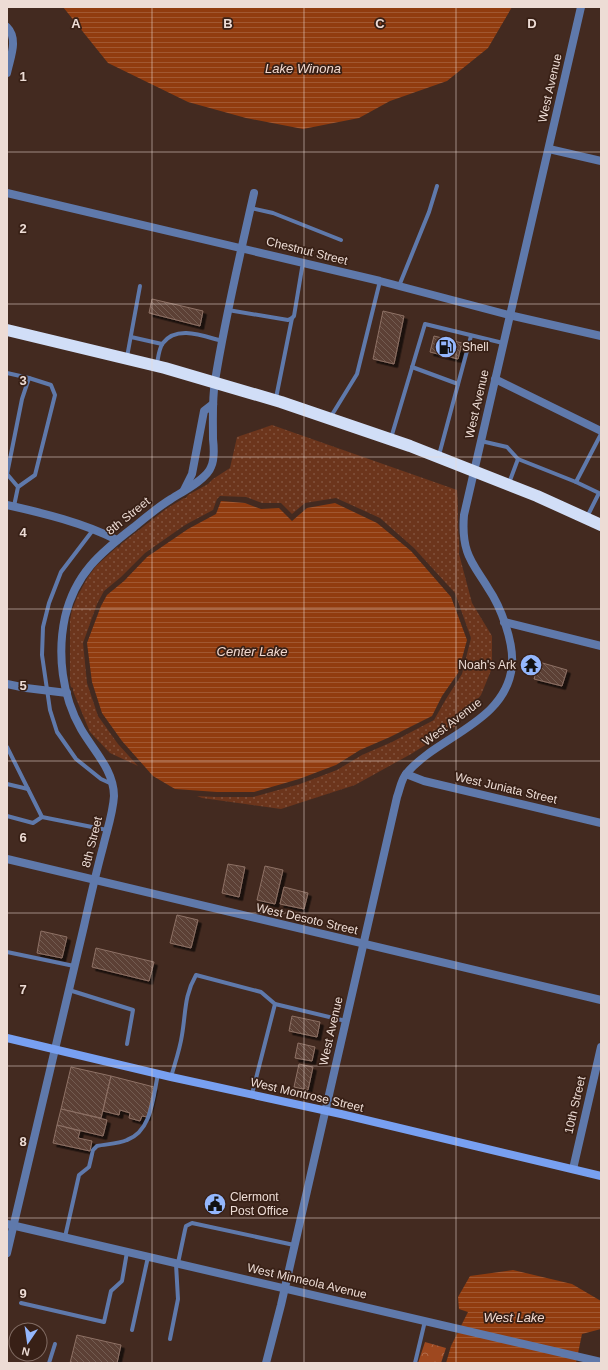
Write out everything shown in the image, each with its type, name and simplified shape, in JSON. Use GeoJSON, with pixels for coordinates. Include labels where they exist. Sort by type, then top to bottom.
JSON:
{"type":"FeatureCollection","features":[{"type":"Feature","properties":{"kind":"highway"},"geometry":{"type":"LineString","coordinates":[[7,330],[156,366],[276,400],[439,457],[601,525]]}},
{"type":"Feature","properties":{"kind":"street","name":"West Avenue"},"geometry":{"type":"LineString","coordinates":[[266,1363],[364,945],[397,797],[402,782],[406,774],[429,754],[473,724],[489,710],[499,699],[510,677],[512,651],[504,622],[496,601],[476,570],[467,552],[464,541],[464,515],[581,7]]}},
{"type":"Feature","properties":{"kind":"street"},"geometry":{"type":"LineString","coordinates":[[7,73],[14,40],[10,29]]}},
{"type":"Feature","properties":{"kind":"street"},"geometry":{"type":"LineString","coordinates":[[549,149],[601,160]]}},
{"type":"Feature","properties":{"kind":"street","name":"Chestnut Street"},"geometry":{"type":"LineString","coordinates":[[7,193],[303,262],[509,315],[601,336]]}},
{"type":"Feature","properties":{"kind":"street","name":"8th Street"},"geometry":{"type":"LineString","coordinates":[[7,1253],[10,1225],[55,1050],[114,797],[113,784],[101,759],[80,728],[72,710],[67,693],[60,646],[66,612],[73,592],[84,573],[93,562],[117,540],[163,504],[206,476],[211,468],[214,455],[214,382],[228,310],[254,193]]}},
{"type":"Feature","properties":{"kind":"street"},"geometry":{"type":"LineString","coordinates":[[495,379],[601,433]]}},
{"type":"Feature","properties":{"kind":"street"},"geometry":{"type":"LineString","coordinates":[[184,491],[192,474],[204,411],[213,404]]}},
{"type":"Feature","properties":{"kind":"street"},"geometry":{"type":"LineString","coordinates":[[10,506],[93,529],[117,540]]}},
{"type":"Feature","properties":{"kind":"street"},"geometry":{"type":"LineString","coordinates":[[504,622],[601,646]]}},
{"type":"Feature","properties":{"kind":"street"},"geometry":{"type":"LineString","coordinates":[[7,684],[47,692],[67,693]]}},
{"type":"Feature","properties":{"kind":"street","name":"West Juniata Street"},"geometry":{"type":"LineString","coordinates":[[406,774],[424,782],[601,822]]}},
{"type":"Feature","properties":{"kind":"street","name":"West Desoto Street"},"geometry":{"type":"LineString","coordinates":[[7,860],[601,1000]]}},
{"type":"Feature","properties":{"kind":"street","name":"West Montrose Street"},"geometry":{"type":"LineString","coordinates":[[7,1038],[601,1176]]}},
{"type":"Feature","properties":{"kind":"street","name":"10th Street"},"geometry":{"type":"LineString","coordinates":[[573,1169],[601,1047]]}},
{"type":"Feature","properties":{"kind":"street","name":"West Minneola Avenue"},"geometry":{"type":"LineString","coordinates":[[10,1225],[601,1362]]}},
{"type":"Feature","properties":{"kind":"lane"},"geometry":{"type":"LineString","coordinates":[[399,286],[429,212],[437,186]]}},
{"type":"Feature","properties":{"kind":"lane"},"geometry":{"type":"LineString","coordinates":[[251,208],[273,213],[341,240]]}},
{"type":"Feature","properties":{"kind":"lane"},"geometry":{"type":"LineString","coordinates":[[276,400],[292,318],[294,316],[303,262]]}},
{"type":"Feature","properties":{"kind":"lane"},"geometry":{"type":"LineString","coordinates":[[330,418],[357,374],[380,281]]}},
{"type":"Feature","properties":{"kind":"lane"},"geometry":{"type":"LineString","coordinates":[[126,359],[140,286]]}},
{"type":"Feature","properties":{"kind":"lane"},"geometry":{"type":"LineString","coordinates":[[228,310],[288,320],[292,318]]}},
{"type":"Feature","properties":{"kind":"lane"},"geometry":{"type":"LineString","coordinates":[[390,439],[425,324],[503,344]]}},
{"type":"Feature","properties":{"kind":"lane"},"geometry":{"type":"LineString","coordinates":[[156,366],[162,344],[171,335],[180,333],[194,334],[222,341]]}},
{"type":"Feature","properties":{"kind":"lane"},"geometry":{"type":"LineString","coordinates":[[439,457],[471,336]]}},
{"type":"Feature","properties":{"kind":"lane"},"geometry":{"type":"LineString","coordinates":[[131,337],[162,344]]}},
{"type":"Feature","properties":{"kind":"lane"},"geometry":{"type":"LineString","coordinates":[[412,367],[458,384]]}},
{"type":"Feature","properties":{"kind":"lane"},"geometry":{"type":"LineString","coordinates":[[7,373],[51,385],[55,395],[35,475],[18,487],[10,506]]}},
{"type":"Feature","properties":{"kind":"lane"},"geometry":{"type":"LineString","coordinates":[[18,487],[7,474],[22,399],[29,378]]}},
{"type":"Feature","properties":{"kind":"lane"},"geometry":{"type":"LineString","coordinates":[[576,482],[601,433]]}},
{"type":"Feature","properties":{"kind":"lane"},"geometry":{"type":"LineString","coordinates":[[481,441],[507,447],[518,459],[600,493],[586,518]]}},
{"type":"Feature","properties":{"kind":"lane"},"geometry":{"type":"LineString","coordinates":[[508,485],[518,459]]}},
{"type":"Feature","properties":{"kind":"lane"},"geometry":{"type":"LineString","coordinates":[[93,529],[61,572],[49,603],[43,627],[42,655],[50,710],[57,732],[76,759],[100,779],[113,784]]}},
{"type":"Feature","properties":{"kind":"lane"},"geometry":{"type":"LineString","coordinates":[[7,747],[9,754],[42,817]]}},
{"type":"Feature","properties":{"kind":"lane"},"geometry":{"type":"LineString","coordinates":[[7,784],[28,789]]}},
{"type":"Feature","properties":{"kind":"lane"},"geometry":{"type":"LineString","coordinates":[[7,816],[33,823],[42,817],[107,830]]}},
{"type":"Feature","properties":{"kind":"lane"},"geometry":{"type":"LineString","coordinates":[[7,952],[74,966]]}},
{"type":"Feature","properties":{"kind":"lane"},"geometry":{"type":"LineString","coordinates":[[171,1077],[182,1035],[185,1004],[190,986],[196,975],[261,992],[274,1004],[346,1021]]}},
{"type":"Feature","properties":{"kind":"lane"},"geometry":{"type":"LineString","coordinates":[[69,990],[133,1010],[126,1044]]}},
{"type":"Feature","properties":{"kind":"lane"},"geometry":{"type":"LineString","coordinates":[[252,1094],[274,1004]]}},
{"type":"Feature","properties":{"kind":"lane"},"geometry":{"type":"LineString","coordinates":[[65,1238],[79,1175],[89,1167],[93,1150],[96,1146],[126,1140],[142,1131],[148,1120],[158,1074]]}},
{"type":"Feature","properties":{"kind":"lane"},"geometry":{"type":"LineString","coordinates":[[170,1339],[178,1298],[177,1263],[186,1226],[192,1223],[294,1245]]}},
{"type":"Feature","properties":{"kind":"lane"},"geometry":{"type":"LineString","coordinates":[[20,1303],[104,1322],[111,1290],[122,1281],[127,1252]]}},
{"type":"Feature","properties":{"kind":"lane"},"geometry":{"type":"LineString","coordinates":[[132,1330],[148,1256]]}},
{"type":"Feature","properties":{"kind":"lane"},"geometry":{"type":"LineString","coordinates":[[415,1363],[425,1321]]}},
{"type":"Feature","properties":{"kind":"lane"},"geometry":{"type":"LineString","coordinates":[[49,1363],[55,1344]]}},
{"type":"Feature","properties":{"kind":"shaded area"},"geometry":{"type":"Polygon","coordinates":[[[272,425],[457,490],[459,554],[472,603],[492,636],[492,668],[481,695],[456,726],[411,754],[355,785],[281,809],[202,798],[197,796],[253,797],[300,784],[337,770],[362,755],[392,742],[434,720],[462,674],[471,638],[455,593],[414,548],[380,518],[336,498],[305,503],[292,514],[281,503],[262,503],[246,497],[220,496],[217,499],[213,510],[185,525],[145,553],[121,577],[104,591],[97,604],[83,643],[87,683],[98,716],[118,744],[138,766],[110,753],[90,732],[70,682],[70,620],[72,610],[78,595],[96,566],[117,547],[119,548],[121,544],[166,509],[208,484],[230,468],[237,437],[272,425]]]}},
{"type":"Feature","properties":{"kind":"green space"},"geometry":{"type":"Polygon","coordinates":[[[425,1342],[446,1348],[441,1363],[418,1363],[425,1342]]]}},
{"type":"Feature","properties":{"kind":"water","name":"Lake Winona"},"geometry":{"type":"Polygon","coordinates":[[[63,7],[512,7],[488,48],[447,81],[390,101],[359,118],[303,129],[246,118],[188,102],[108,63],[63,7]]]}},
{"type":"Feature","properties":{"kind":"water","name":"Center Lake"},"geometry":{"type":"Polygon","coordinates":[[[221,501],[245,503],[261,509],[279,508],[292,521],[307,508],[335,503],[377,523],[411,551],[451,597],[467,640],[458,673],[442,696],[432,716],[360,750],[336,765],[299,779],[254,792],[217,792],[175,789],[153,776],[122,741],[102,713],[92,682],[87,643],[101,606],[107,595],[124,581],[147,557],[188,529],[216,514],[221,501]]]}},
{"type":"Feature","properties":{"kind":"water","name":"West Lake"},"geometry":{"type":"Polygon","coordinates":[[[513,1270],[572,1284],[601,1301],[601,1329],[582,1334],[576,1363],[446,1363],[451,1346],[468,1312],[459,1309],[458,1297],[470,1276],[513,1270]]]}},
{"type":"Feature","properties":{"kind":"building"},"geometry":{"type":"Polygon","coordinates":[[[152,299],[203,311],[200,326],[149,313],[152,299]]]}},
{"type":"Feature","properties":{"kind":"building"},"geometry":{"type":"Polygon","coordinates":[[[383,311],[404,316],[394,364],[373,359],[383,311]]]}},
{"type":"Feature","properties":{"kind":"building","name":"Shell"},"geometry":{"type":"Polygon","coordinates":[[[434,336],[462,343],[458,359],[430,352],[434,336]]]}},
{"type":"Feature","properties":{"kind":"building"},"geometry":{"type":"Polygon","coordinates":[[[539,662],[567,670],[562,686],[534,679],[539,662]]]}},
{"type":"Feature","properties":{"kind":"building"},"geometry":{"type":"Polygon","coordinates":[[[228,864],[245,867],[239,897],[222,893],[228,864]]]}},
{"type":"Feature","properties":{"kind":"building"},"geometry":{"type":"Polygon","coordinates":[[[265,866],[283,870],[275,904],[257,900],[265,866]]]}},
{"type":"Feature","properties":{"kind":"building"},"geometry":{"type":"Polygon","coordinates":[[[284,887],[308,893],[304,909],[280,904],[284,887]]]}},
{"type":"Feature","properties":{"kind":"building"},"geometry":{"type":"Polygon","coordinates":[[[177,915],[198,920],[191,948],[170,943],[177,915]]]}},
{"type":"Feature","properties":{"kind":"building"},"geometry":{"type":"Polygon","coordinates":[[[41,931],[67,937],[62,958],[37,953],[41,931]]]}},
{"type":"Feature","properties":{"kind":"building"},"geometry":{"type":"Polygon","coordinates":[[[96,948],[154,962],[149,981],[92,967],[96,948]]]}},
{"type":"Feature","properties":{"kind":"building"},"geometry":{"type":"Polygon","coordinates":[[[292,1016],[320,1022],[317,1037],[289,1031],[292,1016]]]}},
{"type":"Feature","properties":{"kind":"building"},"geometry":{"type":"Polygon","coordinates":[[[298,1043],[315,1047],[312,1061],[295,1058],[298,1043]]]}},
{"type":"Feature","properties":{"kind":"building"},"geometry":{"type":"Polygon","coordinates":[[[299,1064],[313,1067],[308,1090],[294,1087],[299,1064]]]}},
{"type":"Feature","properties":{"kind":"building"},"geometry":{"type":"Polygon","coordinates":[[[71,1067],[111,1076],[101,1118],[61,1109],[71,1067]]]}},
{"type":"Feature","properties":{"kind":"building"},"geometry":{"type":"Polygon","coordinates":[[[111,1076],[154,1087],[147,1117],[142,1116],[140,1121],[129,1118],[130,1113],[120,1110],[119,1115],[103,1111],[111,1076]]]}},
{"type":"Feature","properties":{"kind":"building"},"geometry":{"type":"Polygon","coordinates":[[[61,1109],[107,1120],[103,1136],[57,1125],[61,1109]]]}},
{"type":"Feature","properties":{"kind":"building"},"geometry":{"type":"Polygon","coordinates":[[[57,1125],[80,1131],[78,1138],[92,1141],[90,1151],[53,1143],[57,1125]]]}},
{"type":"Feature","properties":{"kind":"building"},"geometry":{"type":"Polygon","coordinates":[[[77,1335],[121,1345],[117,1363],[70,1363],[77,1335]]]}},
{"type":"Feature","properties":{"kind":"place","name":"Shell"},"geometry":{"type":"Point","coordinates":[446,347]}},
{"type":"Feature","properties":{"kind":"place","name":"Noah's Ark"},"geometry":{"type":"Point","coordinates":[531,665]}},
{"type":"Feature","properties":{"kind":"place","name":"Clermont Post Office"},"geometry":{"type":"Point","coordinates":[215,1204]}}]}
